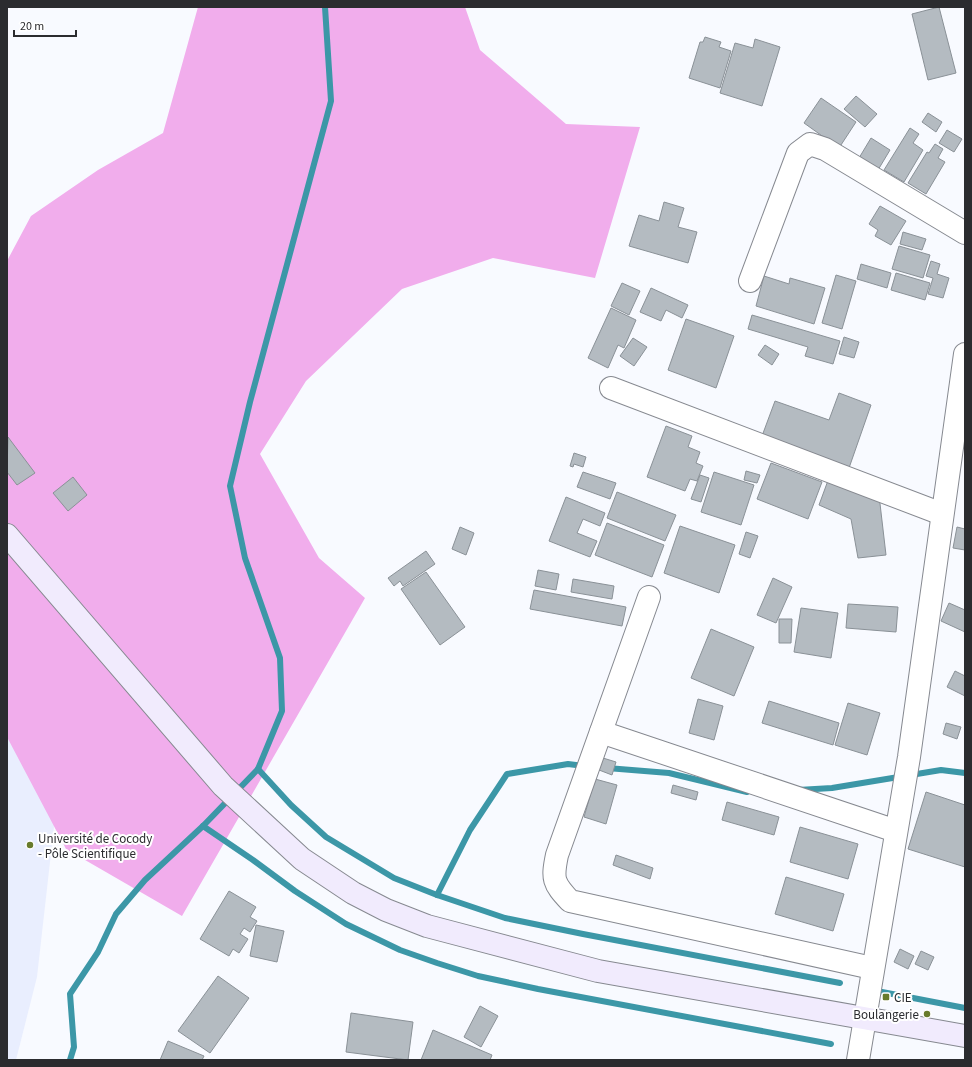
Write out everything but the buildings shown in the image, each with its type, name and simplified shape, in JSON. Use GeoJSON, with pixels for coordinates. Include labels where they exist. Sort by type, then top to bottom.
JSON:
{"type":"FeatureCollection","features":[{"type":"Feature","properties":{"kind":"main road"},"geometry":{"type":"LineString","coordinates":[[7,535],[223,786],[302,859],[353,893],[386,910],[427,926],[598,971],[965,1036]]}},
{"type":"Feature","properties":{"kind":"street"},"geometry":{"type":"LineString","coordinates":[[750,281],[798,153],[810,144],[825,149],[965,233]]}},
{"type":"Feature","properties":{"kind":"street"},"geometry":{"type":"LineString","coordinates":[[858,1060],[872,968],[911,741],[965,354]]}},
{"type":"Feature","properties":{"kind":"street"},"geometry":{"type":"LineString","coordinates":[[611,388],[942,514]]}},
{"type":"Feature","properties":{"kind":"street"},"geometry":{"type":"LineString","coordinates":[[649,597],[557,855],[553,874],[558,889],[570,901],[872,968]]}},
{"type":"Feature","properties":{"kind":"street"},"geometry":{"type":"LineString","coordinates":[[601,732],[896,831]]}},
{"type":"Feature","properties":{"kind":"shaded area"},"geometry":{"type":"Polygon","coordinates":[[[198,7],[465,7],[480,50],[566,124],[640,127],[595,278],[493,258],[402,289],[306,381],[260,454],[319,558],[365,598],[182,916],[66,849],[7,737],[7,261],[31,216],[98,170],[163,133],[198,7]]]}},
{"type":"Feature","properties":{"kind":"shaded area","name":"Université de Cocody - Pôle Scientifique"},"geometry":{"type":"Polygon","coordinates":[[[7,644],[67,712],[37,977],[16,1060],[7,1060],[7,644]]]}},
{"type":"Feature","properties":{"kind":"waterway"},"geometry":{"type":"LineString","coordinates":[[70,1060],[74,1047],[70,994],[98,952],[116,914],[145,880],[203,826],[258,769],[282,711],[280,658],[245,558],[230,486],[250,402],[331,101],[325,7]]}},
{"type":"Feature","properties":{"kind":"waterway"},"geometry":{"type":"LineString","coordinates":[[437,895],[470,830],[507,774],[568,764],[584,766]]}},
{"type":"Feature","properties":{"kind":"waterway"},"geometry":{"type":"LineString","coordinates":[[607,768],[669,773],[747,792]]}},
{"type":"Feature","properties":{"kind":"waterway"},"geometry":{"type":"LineString","coordinates":[[258,769],[291,805],[326,837],[394,878],[437,895],[505,918],[840,983]]}},
{"type":"Feature","properties":{"kind":"waterway"},"geometry":{"type":"LineString","coordinates":[[798,790],[832,788],[941,770],[965,773]]}},
{"type":"Feature","properties":{"kind":"waterway"},"geometry":{"type":"LineString","coordinates":[[203,826],[295,891],[346,924],[400,950],[437,963],[478,976],[538,989],[831,1044]]}},
{"type":"Feature","properties":{"kind":"waterway"},"geometry":{"type":"LineString","coordinates":[[882,992],[965,1008]]}},
{"type":"Feature","properties":{"kind":"place","name":"Université de Cocody - Pôle Scientifique"},"geometry":{"type":"Point","coordinates":[30,845]}},
{"type":"Feature","properties":{"kind":"place","name":"CIE"},"geometry":{"type":"Point","coordinates":[886,997]}},
{"type":"Feature","properties":{"kind":"place","name":"Boulangerie"},"geometry":{"type":"Point","coordinates":[927,1014]}}]}
